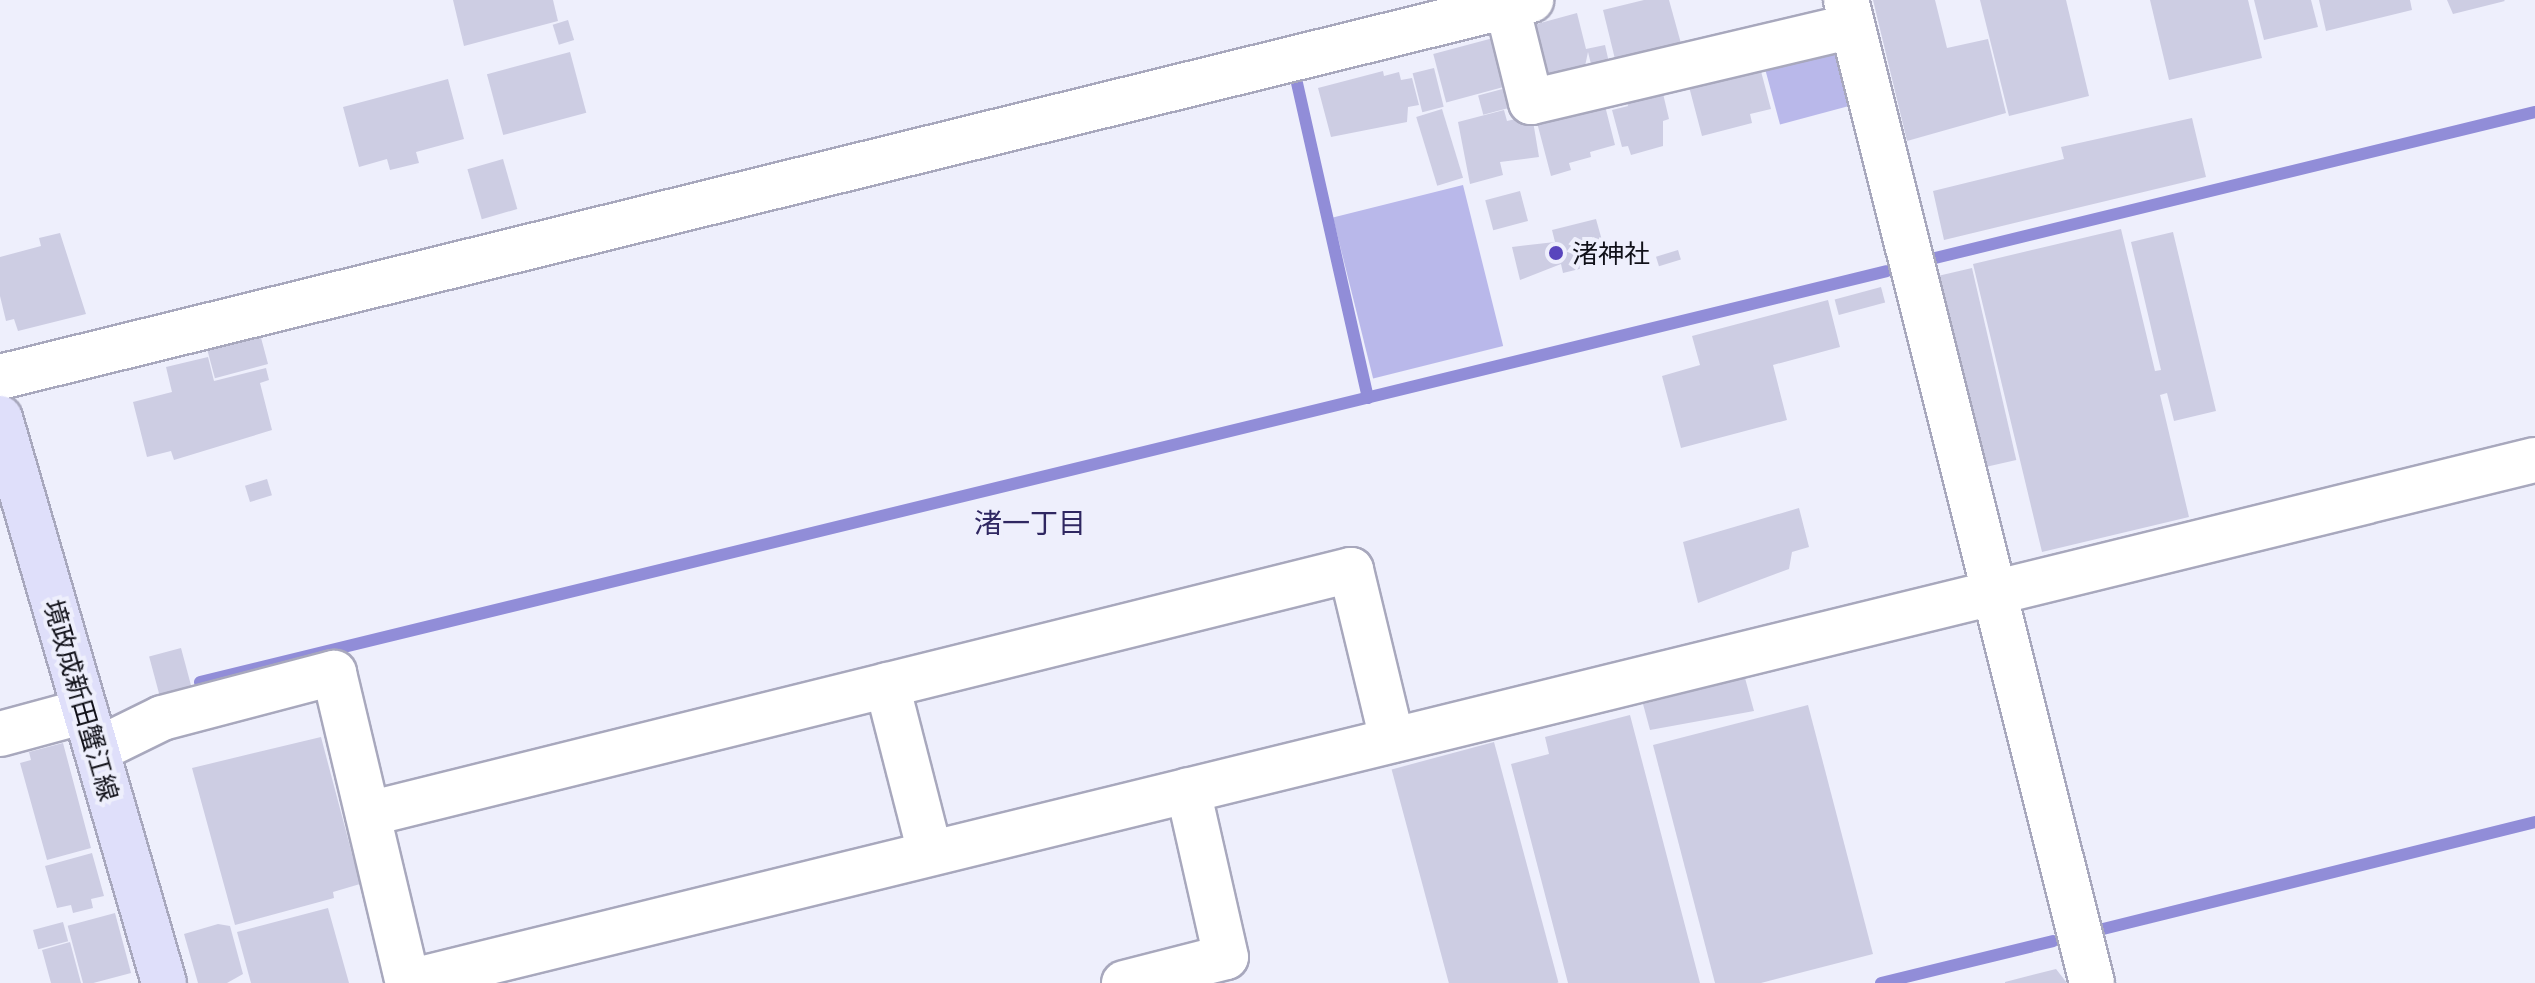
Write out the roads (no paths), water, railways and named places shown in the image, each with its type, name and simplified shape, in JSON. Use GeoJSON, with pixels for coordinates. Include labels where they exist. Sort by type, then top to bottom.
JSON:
{"type":"FeatureCollection","features":[{"type":"Feature","properties":{"kind":"main road","name":"境政成新田蟹江線"},"geometry":{"type":"LineString","coordinates":[[0,418],[164,983]]}},
{"type":"Feature","properties":{"kind":"street"},"geometry":{"type":"LineString","coordinates":[[0,377],[1519,3],[1531,102],[1849,13],[2092,983]]}},
{"type":"Feature","properties":{"kind":"street"},"geometry":{"type":"LineString","coordinates":[[0,734],[91,730],[162,718],[334,673],[408,982],[2535,460]]}},
{"type":"Feature","properties":{"kind":"street"},"geometry":{"type":"LineString","coordinates":[[368,814],[1351,570],[1392,740]]}},
{"type":"Feature","properties":{"kind":"street"},"geometry":{"type":"LineString","coordinates":[[887,685],[930,853]]}},
{"type":"Feature","properties":{"kind":"street"},"geometry":{"type":"LineString","coordinates":[[1124,983],[1226,957],[1188,790]]}},
{"type":"Feature","properties":{"kind":"waterway"},"geometry":{"type":"LineString","coordinates":[[1297,83],[1368,398]]}},
{"type":"Feature","properties":{"kind":"waterway"},"geometry":{"type":"LineString","coordinates":[[1931,259],[2535,112]]}},
{"type":"Feature","properties":{"kind":"waterway"},"geometry":{"type":"LineString","coordinates":[[200,682],[1887,271]]}},
{"type":"Feature","properties":{"kind":"waterway"},"geometry":{"type":"LineString","coordinates":[[2103,929],[2535,822]]}},
{"type":"Feature","properties":{"kind":"waterway"},"geometry":{"type":"LineString","coordinates":[[1881,983],[2053,941]]}},
{"type":"Feature","properties":{"kind":"place","name":"渚神社"},"geometry":{"type":"Point","coordinates":[1556,253]}},
{"type":"Feature","properties":{"kind":"district","name":"渚一丁目"},"geometry":{"type":"Point","coordinates":[1030,522]}}]}
